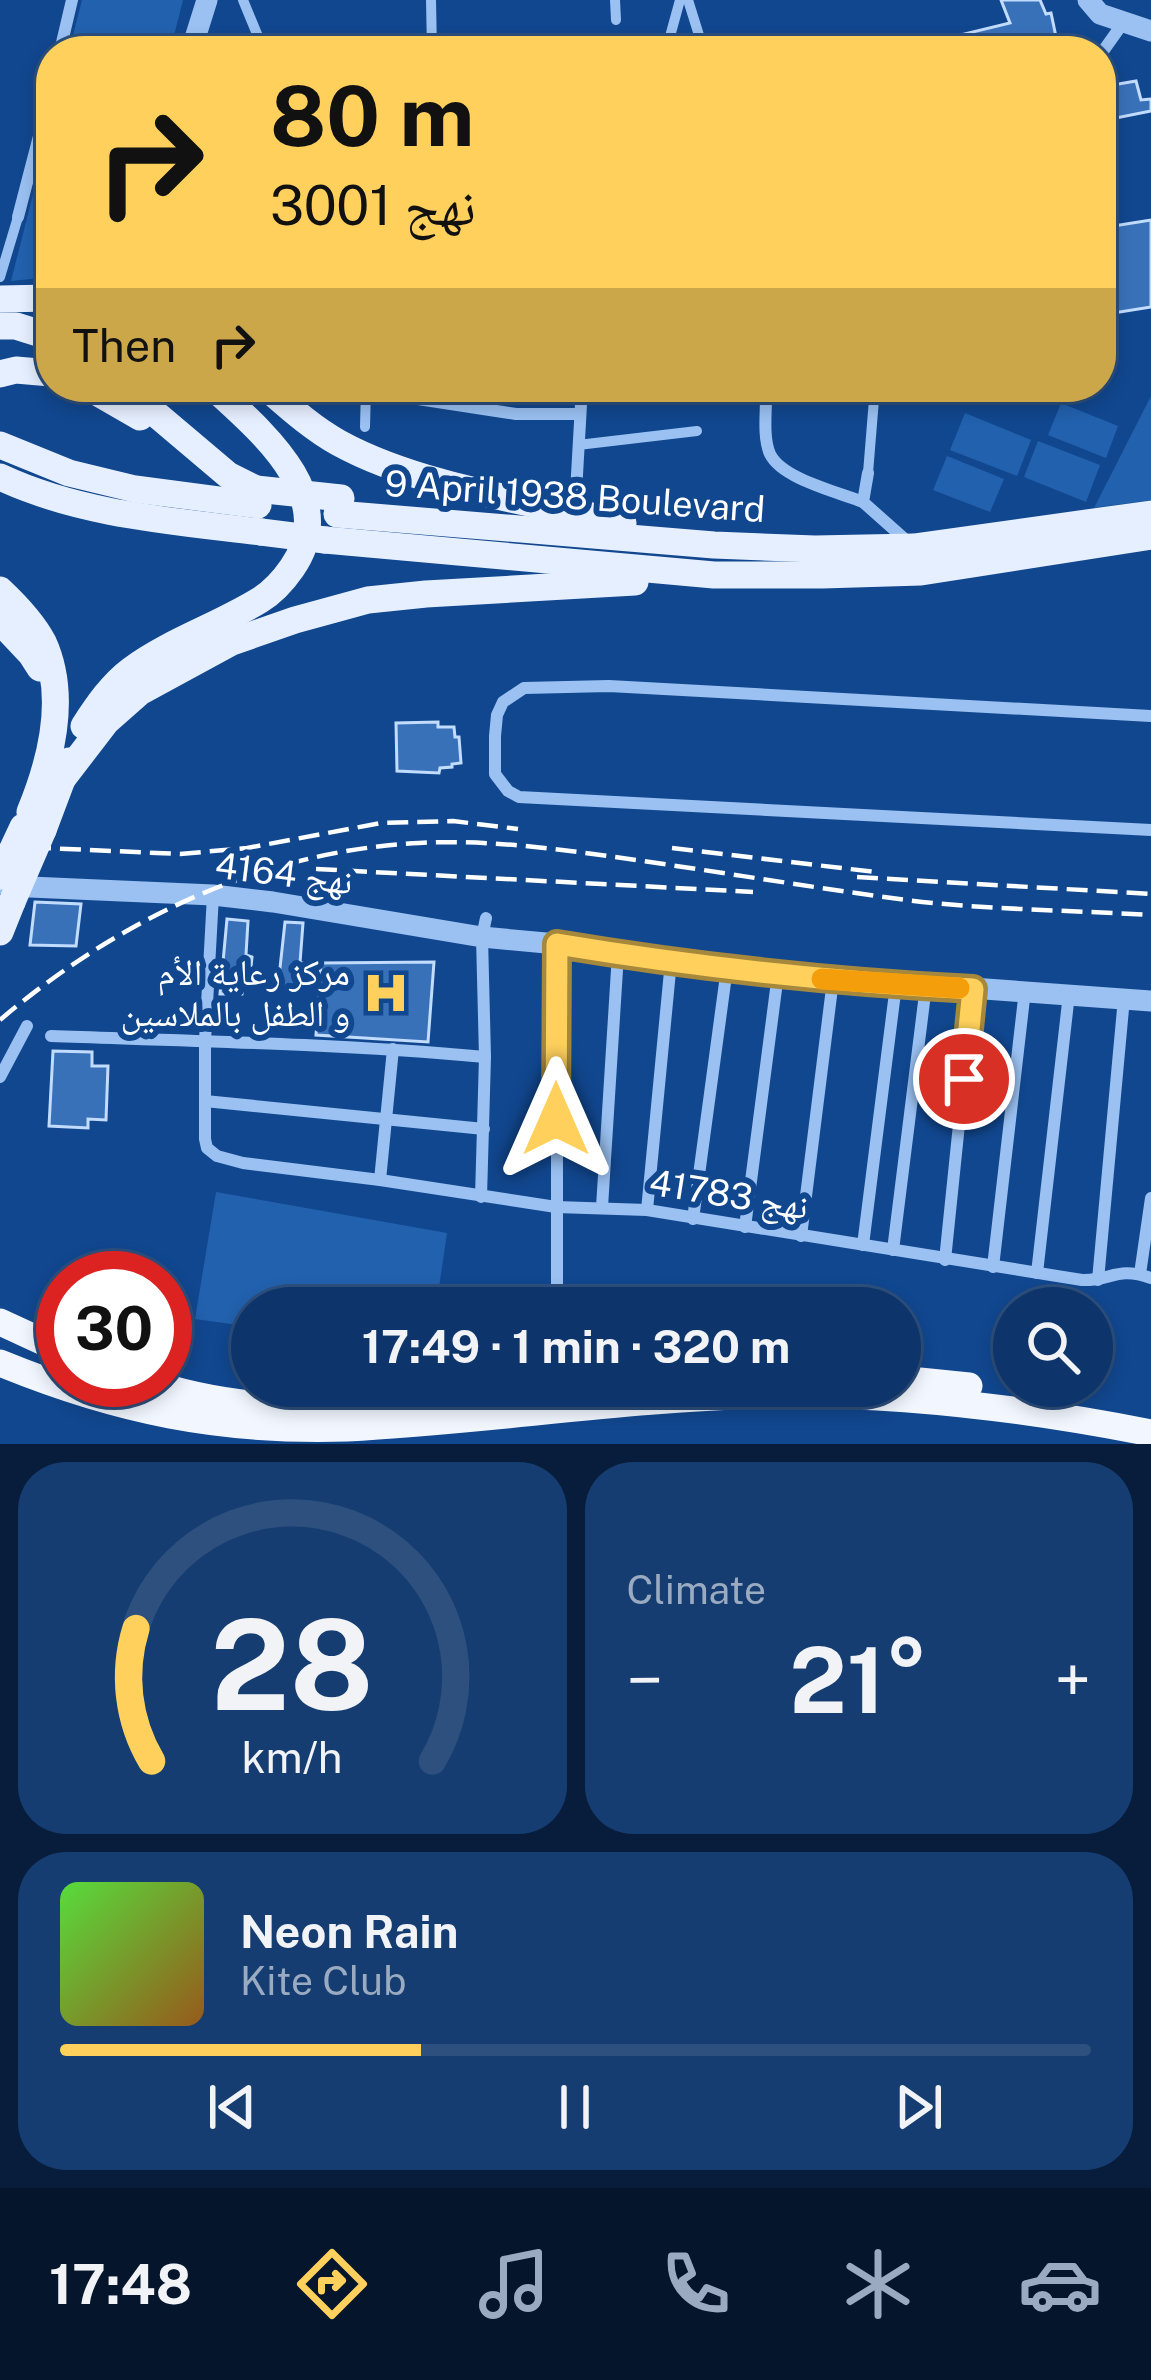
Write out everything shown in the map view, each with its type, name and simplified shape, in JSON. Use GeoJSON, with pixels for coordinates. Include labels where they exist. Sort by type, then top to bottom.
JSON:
{"type":"FeatureCollection","features":[{"type":"Feature","properties":{"kind":"highway"},"geometry":{"type":"LineString","coordinates":[[0,1322],[36,1339]]}},
{"type":"Feature","properties":{"kind":"highway"},"geometry":{"type":"LineString","coordinates":[[7,1368],[141,1411],[281,1428],[389,1426],[770,1395],[1004,1407],[1151,1433]]}},
{"type":"Feature","properties":{"kind":"highway"},"geometry":{"type":"LineString","coordinates":[[921,1381],[1151,1414]]}},
{"type":"Feature","properties":{"kind":"highway"},"geometry":{"type":"LineString","coordinates":[[192,1393],[231,1398]]}},
{"type":"Feature","properties":{"kind":"highway"},"geometry":{"type":"LineString","coordinates":[[289,1407],[354,1407]]}},
{"type":"Feature","properties":{"kind":"main road"},"geometry":{"type":"LineString","coordinates":[[0,298],[36,298]]}},
{"type":"Feature","properties":{"kind":"main road"},"geometry":{"type":"LineString","coordinates":[[0,326],[36,332]]}},
{"type":"Feature","properties":{"kind":"main road"},"geometry":{"type":"LineString","coordinates":[[0,374],[36,372]]}},
{"type":"Feature","properties":{"kind":"main road"},"geometry":{"type":"LineString","coordinates":[[114,402],[195,449]]}},
{"type":"Feature","properties":{"kind":"main road"},"geometry":{"type":"LineString","coordinates":[[141,402],[235,480],[258,509]]}},
{"type":"Feature","properties":{"kind":"main road"},"geometry":{"type":"LineString","coordinates":[[0,876],[62,778],[86,723],[120,680],[166,648],[263,598],[278,587],[302,553],[309,517],[293,476],[281,454],[228,402]]}},
{"type":"Feature","properties":{"kind":"main road"},"geometry":{"type":"LineString","coordinates":[[284,402],[316,428],[376,460],[425,477],[715,545]]}},
{"type":"Feature","properties":{"kind":"main road","name":"9 April 1938 Boulevard"},"geometry":{"type":"LineString","coordinates":[[0,445],[69,473],[258,509],[325,540],[714,575],[922,572],[1151,536]]}},
{"type":"Feature","properties":{"kind":"main road","name":"9 April 1938 Boulevard"},"geometry":{"type":"LineString","coordinates":[[0,477],[42,495],[101,510],[339,506],[531,529],[814,549],[914,547],[1151,514]]}},
{"type":"Feature","properties":{"kind":"main road"},"geometry":{"type":"LineString","coordinates":[[62,778],[106,722],[140,692],[232,642],[295,620],[368,601],[426,594],[714,575]]}},
{"type":"Feature","properties":{"kind":"main road"},"geometry":{"type":"LineString","coordinates":[[0,590],[45,647],[55,687],[50,753],[33,829],[6,894],[0,932]]}},
{"type":"Feature","properties":{"kind":"main road"},"geometry":{"type":"LineString","coordinates":[[0,621],[37,661],[53,724]]}},
{"type":"Feature","properties":{"kind":"street"},"geometry":{"type":"LineString","coordinates":[[64,36],[72,0]]}},
{"type":"Feature","properties":{"kind":"street"},"geometry":{"type":"LineString","coordinates":[[196,36],[207,0]]}},
{"type":"Feature","properties":{"kind":"street"},"geometry":{"type":"LineString","coordinates":[[243,0],[258,36]]}},
{"type":"Feature","properties":{"kind":"street"},"geometry":{"type":"LineString","coordinates":[[431,0],[432,36]]}},
{"type":"Feature","properties":{"kind":"street"},"geometry":{"type":"LineString","coordinates":[[615,0],[616,20]]}},
{"type":"Feature","properties":{"kind":"street"},"geometry":{"type":"LineString","coordinates":[[671,36],[684,0]]}},
{"type":"Feature","properties":{"kind":"street"},"geometry":{"type":"LineString","coordinates":[[684,0],[698,36]]}},
{"type":"Feature","properties":{"kind":"street"},"geometry":{"type":"LineString","coordinates":[[1088,0],[1100,14],[1151,31]]}},
{"type":"Feature","properties":{"kind":"street"},"geometry":{"type":"LineString","coordinates":[[1114,36],[1123,23]]}},
{"type":"Feature","properties":{"kind":"street"},"geometry":{"type":"LineString","coordinates":[[0,278],[36,147]]}},
{"type":"Feature","properties":{"kind":"street"},"geometry":{"type":"LineString","coordinates":[[365,427],[366,402]]}},
{"type":"Feature","properties":{"kind":"street"},"geometry":{"type":"LineString","coordinates":[[444,402],[516,414],[580,414]]}},
{"type":"Feature","properties":{"kind":"street"},"geometry":{"type":"LineString","coordinates":[[574,512],[581,402]]}},
{"type":"Feature","properties":{"kind":"street"},"geometry":{"type":"LineString","coordinates":[[766,402],[767,441],[773,458],[786,471],[863,502],[914,547]]}},
{"type":"Feature","properties":{"kind":"street"},"geometry":{"type":"LineString","coordinates":[[863,502],[874,402]]}},
{"type":"Feature","properties":{"kind":"street"},"geometry":{"type":"LineString","coordinates":[[578,445],[697,431]]}},
{"type":"Feature","properties":{"kind":"street"},"geometry":{"type":"LineString","coordinates":[[1151,716],[542,686],[524,688],[503,702],[497,716],[495,774],[501,785],[519,797],[1151,830]]}},
{"type":"Feature","properties":{"kind":"street","name":"نهج 4164"},"geometry":{"type":"LineString","coordinates":[[6,894],[213,895],[484,927],[618,954],[778,974],[1151,1001]]}},
{"type":"Feature","properties":{"kind":"street"},"geometry":{"type":"LineString","coordinates":[[213,895],[205,1101],[484,1129]]}},
{"type":"Feature","properties":{"kind":"street"},"geometry":{"type":"LineString","coordinates":[[481,1197],[484,927]]}},
{"type":"Feature","properties":{"kind":"street"},"geometry":{"type":"LineString","coordinates":[[557,944],[557,1287]]}},
{"type":"Feature","properties":{"kind":"street"},"geometry":{"type":"LineString","coordinates":[[602,1207],[618,954]]}},
{"type":"Feature","properties":{"kind":"street"},"geometry":{"type":"LineString","coordinates":[[647,1210],[671,961]]}},
{"type":"Feature","properties":{"kind":"street"},"geometry":{"type":"LineString","coordinates":[[693,1220],[727,968]]}},
{"type":"Feature","properties":{"kind":"street"},"geometry":{"type":"LineString","coordinates":[[745,1227],[778,974]]}},
{"type":"Feature","properties":{"kind":"street"},"geometry":{"type":"LineString","coordinates":[[801,1236],[833,980]]}},
{"type":"Feature","properties":{"kind":"street"},"geometry":{"type":"LineString","coordinates":[[863,1245],[896,985]]}},
{"type":"Feature","properties":{"kind":"street"},"geometry":{"type":"LineString","coordinates":[[893,1250],[926,986]]}},
{"type":"Feature","properties":{"kind":"street"},"geometry":{"type":"LineString","coordinates":[[945,1260],[973,989]]}},
{"type":"Feature","properties":{"kind":"street"},"geometry":{"type":"LineString","coordinates":[[993,1267],[1025,990]]}},
{"type":"Feature","properties":{"kind":"street"},"geometry":{"type":"LineString","coordinates":[[1036,1274],[1070,993]]}},
{"type":"Feature","properties":{"kind":"street"},"geometry":{"type":"LineString","coordinates":[[1098,1280],[1124,998]]}},
{"type":"Feature","properties":{"kind":"street"},"geometry":{"type":"LineString","coordinates":[[0,1077],[27,1025]]}},
{"type":"Feature","properties":{"kind":"street"},"geometry":{"type":"LineString","coordinates":[[51,1036],[485,1057]]}},
{"type":"Feature","properties":{"kind":"street"},"geometry":{"type":"LineString","coordinates":[[380,1180],[393,1049]]}},
{"type":"Feature","properties":{"kind":"street","name":"نهج 41783"},"geometry":{"type":"LineString","coordinates":[[205,1101],[207,1148],[224,1159],[556,1207],[647,1210],[1082,1280],[1120,1272],[1146,1276]]}},
{"type":"Feature","properties":{"kind":"street"},"geometry":{"type":"LineString","coordinates":[[1146,1276],[1151,1198]]}},
{"type":"Feature","properties":{"kind":"shaded area"},"geometry":{"type":"Polygon","coordinates":[[[82,0],[183,0],[174,36],[73,36],[82,0]]]}},
{"type":"Feature","properties":{"kind":"shaded area"},"geometry":{"type":"Polygon","coordinates":[[[36,183],[36,278],[11,281],[36,183]]]}},
{"type":"Feature","properties":{"kind":"shaded area"},"geometry":{"type":"Polygon","coordinates":[[[1151,396],[1151,500],[1094,508],[1151,396]]]}},
{"type":"Feature","properties":{"kind":"shaded area"},"geometry":{"type":"Polygon","coordinates":[[[1061,403],[1118,426],[1106,458],[1048,435],[1061,403]]]}},
{"type":"Feature","properties":{"kind":"shaded area"},"geometry":{"type":"Polygon","coordinates":[[[965,413],[1031,440],[1017,476],[950,450],[965,413]]]}},
{"type":"Feature","properties":{"kind":"shaded area"},"geometry":{"type":"Polygon","coordinates":[[[1038,441],[1100,465],[1086,502],[1024,477],[1038,441]]]}},
{"type":"Feature","properties":{"kind":"shaded area"},"geometry":{"type":"Polygon","coordinates":[[[947,456],[1004,479],[990,512],[933,490],[947,456]]]}},
{"type":"Feature","properties":{"kind":"shaded area"},"geometry":{"type":"Polygon","coordinates":[[[216,1192],[447,1233],[439,1287],[231,1287],[231,1324],[195,1319],[216,1192]]]}},
{"type":"Feature","properties":{"kind":"building"},"geometry":{"type":"Polygon","coordinates":[[[1001,0],[1040,0],[1046,14],[1051,13],[1056,36],[960,36],[960,35],[1010,23],[1001,0]]]}},
{"type":"Feature","properties":{"kind":"building"},"geometry":{"type":"Polygon","coordinates":[[[1136,81],[1141,100],[1151,99],[1151,111],[1116,118],[1116,84],[1136,81]]]}},
{"type":"Feature","properties":{"kind":"building"},"geometry":{"type":"Polygon","coordinates":[[[1151,220],[1151,307],[1116,313],[1116,226],[1151,220]]]}},
{"type":"Feature","properties":{"kind":"building"},"geometry":{"type":"Polygon","coordinates":[[[438,722],[438,727],[454,727],[461,763],[440,768],[439,773],[397,771],[396,723],[438,722]]]}},
{"type":"Feature","properties":{"kind":"building"},"geometry":{"type":"Polygon","coordinates":[[[35,902],[81,904],[76,946],[30,945],[35,902]]]}},
{"type":"Feature","properties":{"kind":"building"},"geometry":{"type":"Polygon","coordinates":[[[227,919],[248,921],[246,955],[252,957],[251,967],[245,968],[242,994],[220,994],[227,919]]]}},
{"type":"Feature","properties":{"kind":"building"},"geometry":{"type":"Polygon","coordinates":[[[285,922],[303,923],[300,963],[308,963],[303,987],[278,986],[285,922]]]}},
{"type":"Feature","properties":{"kind":"building"},"geometry":{"type":"Polygon","coordinates":[[[434,962],[428,1042],[316,1035],[321,963],[434,962]]]}},
{"type":"Feature","properties":{"kind":"building"},"geometry":{"type":"Polygon","coordinates":[[[53,1051],[92,1052],[92,1066],[108,1066],[106,1120],[88,1119],[88,1128],[49,1126],[53,1051]]]}},
{"type":"Feature","properties":{"kind":"railway"},"geometry":{"type":"LineString","coordinates":[[0,846],[180,854],[247,848],[381,823],[453,821],[518,829]]}},
{"type":"Feature","properties":{"kind":"railway"},"geometry":{"type":"LineString","coordinates":[[0,1020],[94,951],[195,897],[304,860],[419,843],[555,849],[936,903],[1151,915]]}},
{"type":"Feature","properties":{"kind":"railway"},"geometry":{"type":"LineString","coordinates":[[672,848],[875,872]]}},
{"type":"Feature","properties":{"kind":"railway"},"geometry":{"type":"LineString","coordinates":[[316,869],[753,892]]}},
{"type":"Feature","properties":{"kind":"railway"},"geometry":{"type":"LineString","coordinates":[[857,877],[1151,894]]}},
{"type":"Feature","properties":{"kind":"slow traffic"},"geometry":{"type":"LineString","coordinates":[[822,979],[959,988]]}},
{"type":"Feature","properties":{"kind":"place","name":"مركز رعاية الأم و الطفل بالملاسين"},"geometry":{"type":"Point","coordinates":[386,993]}},
{"type":"Feature","properties":{"kind":"route"},"geometry":{"type":"LineString","coordinates":[[556,1119],[557,944],[778,974],[973,989],[964,1079]]}}]}
